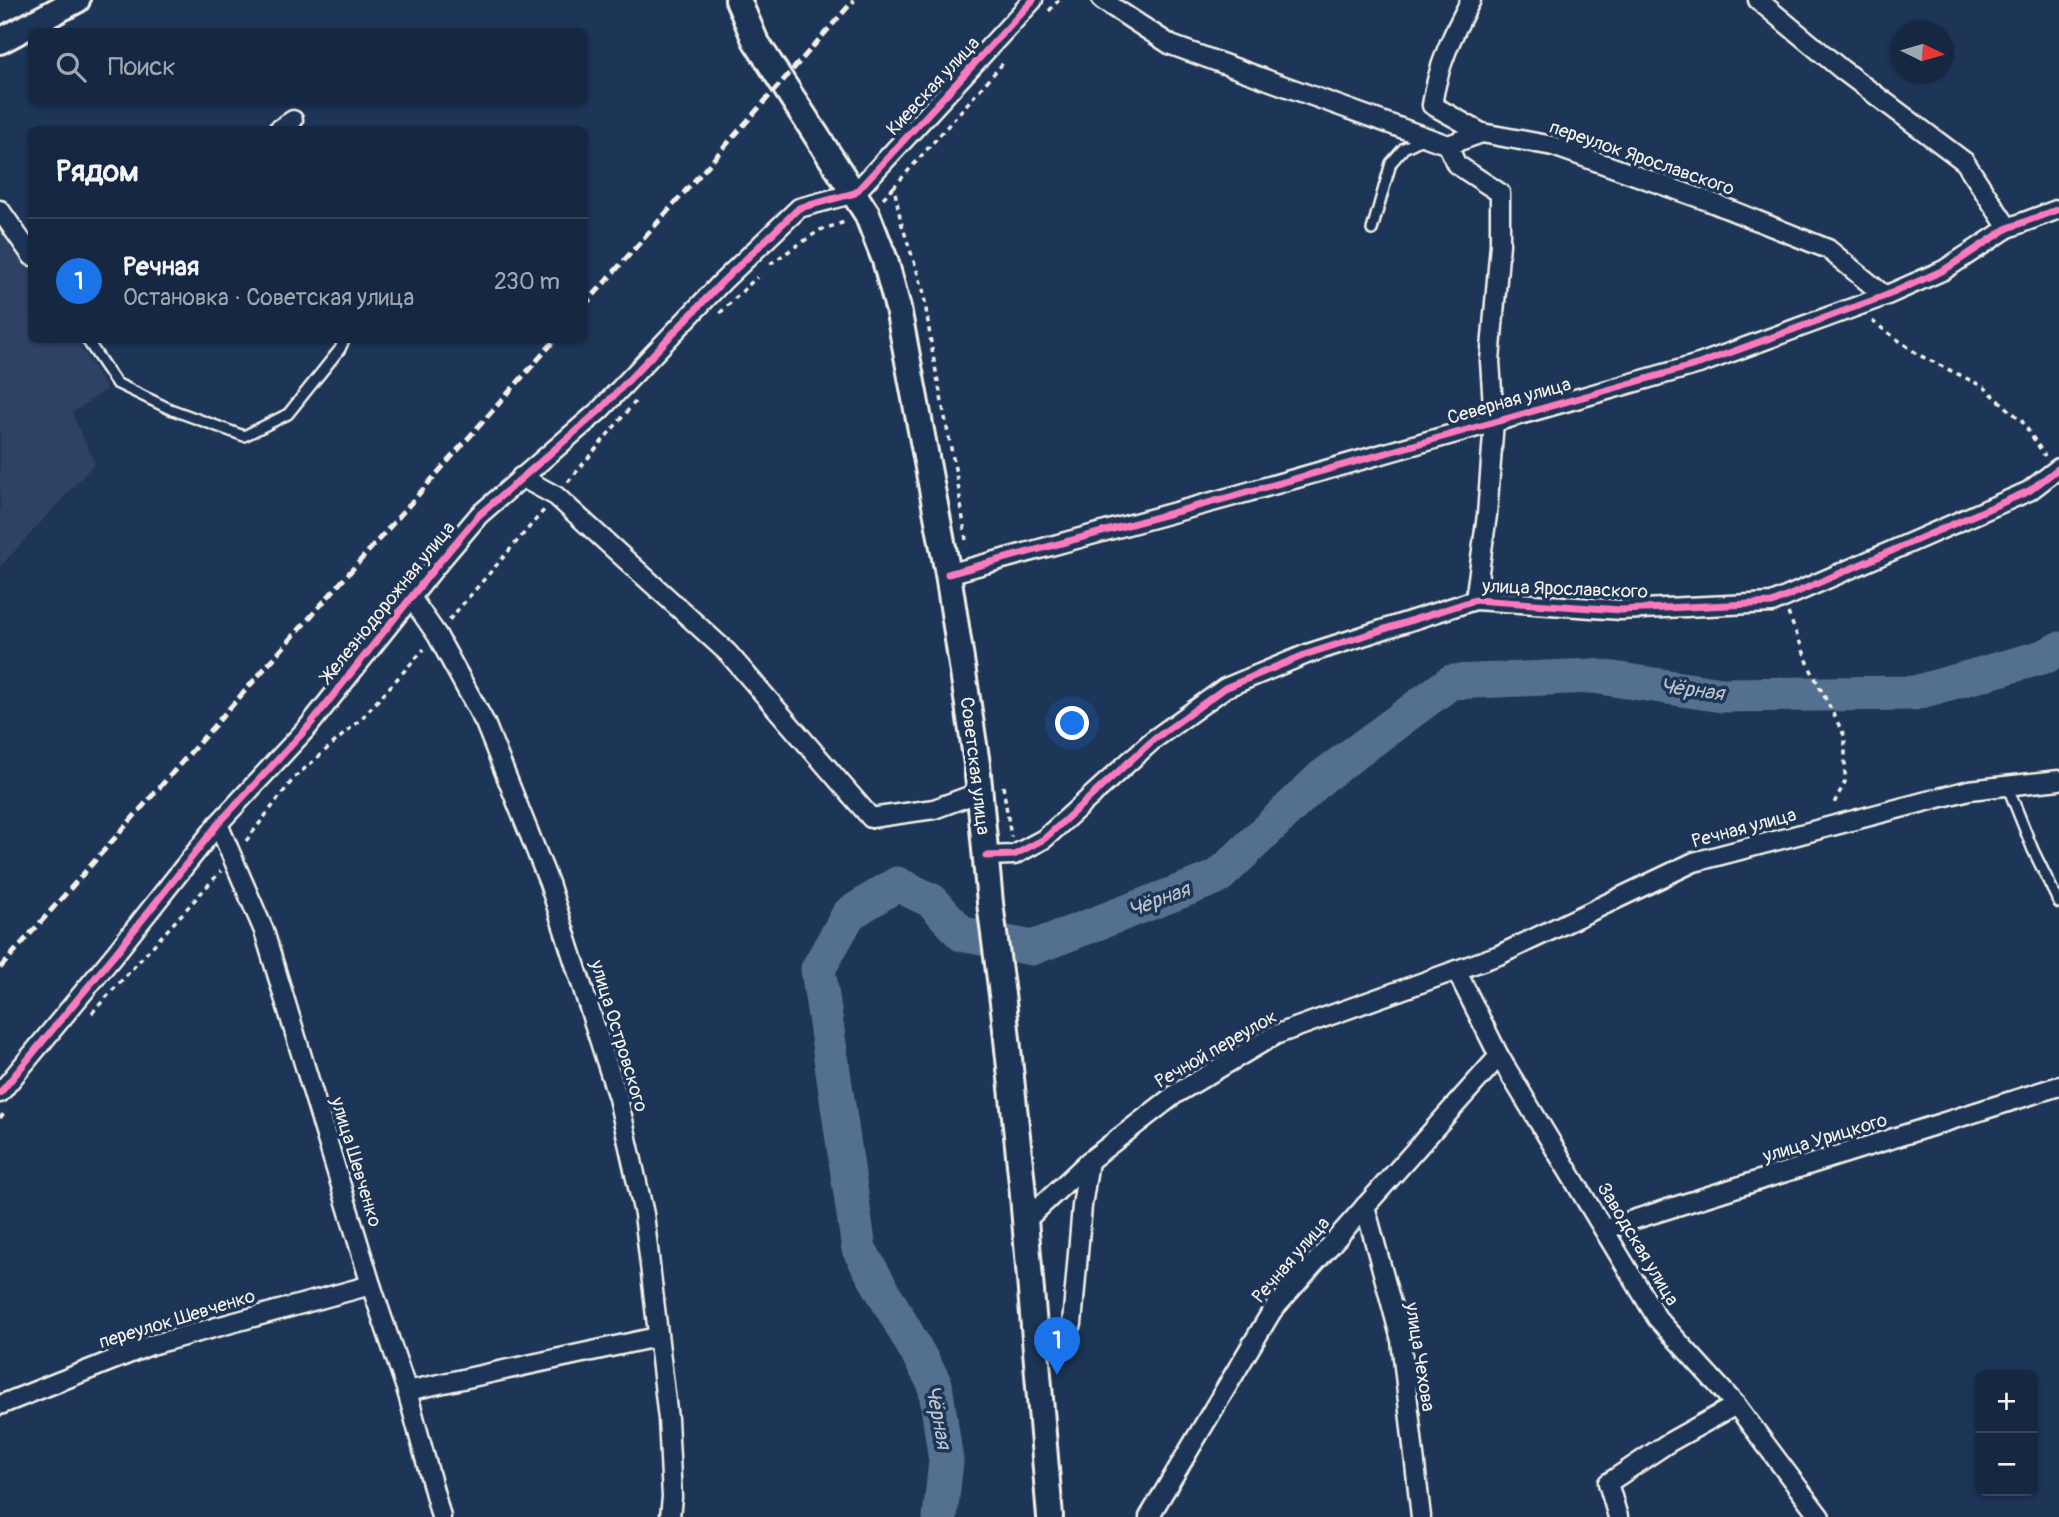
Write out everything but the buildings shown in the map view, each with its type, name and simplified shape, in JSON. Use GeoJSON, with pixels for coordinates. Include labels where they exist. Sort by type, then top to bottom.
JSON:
{"type":"FeatureCollection","features":[{"type":"Feature","properties":{"kind":"main road"},"geometry":{"type":"LineString","coordinates":[[0,41],[77,0]]}},
{"type":"Feature","properties":{"kind":"main road","name":"Советская улица"},"geometry":{"type":"LineString","coordinates":[[738,0],[755,40],[867,214],[885,260],[959,571],[991,789],[986,856],[1004,1010],[1046,1444],[1050,1517]]}},
{"type":"Feature","properties":{"kind":"street","name":"Киевская улица"},"geometry":{"type":"LineString","coordinates":[[855,193],[1033,0]]}},
{"type":"Feature","properties":{"kind":"street"},"geometry":{"type":"LineString","coordinates":[[1102,0],[1171,45],[1448,145]]}},
{"type":"Feature","properties":{"kind":"street"},"geometry":{"type":"LineString","coordinates":[[1471,0],[1447,47],[1437,76],[1432,105],[1482,133]]}},
{"type":"Feature","properties":{"kind":"street"},"geometry":{"type":"LineString","coordinates":[[1758,0],[1841,69],[1965,162],[2008,228]]}},
{"type":"Feature","properties":{"kind":"street","name":"переулок Ярославского"},"geometry":{"type":"LineString","coordinates":[[1448,145],[1482,133],[1553,146],[1708,201],[1828,249],[1885,296]]}},
{"type":"Feature","properties":{"kind":"street","name":"улица Ярославского"},"geometry":{"type":"LineString","coordinates":[[1448,145],[1456,164],[1500,193],[1500,244],[1490,361],[1493,421],[1487,515],[1475,600]]}},
{"type":"Feature","properties":{"kind":"street","name":"Железнодорожная улица"},"geometry":{"type":"LineString","coordinates":[[0,1093],[218,824],[308,727],[479,515],[600,410],[722,282],[799,208],[855,193]]}},
{"type":"Feature","properties":{"kind":"street","name":"Северная улица"},"geometry":{"type":"LineString","coordinates":[[959,571],[1699,364],[1885,296],[1944,270],[2008,228],[2059,209]]}},
{"type":"Feature","properties":{"kind":"street"},"geometry":{"type":"LineString","coordinates":[[0,211],[28,250]]}},
{"type":"Feature","properties":{"kind":"street","name":"улица Ярославского"},"geometry":{"type":"LineString","coordinates":[[986,856],[1014,855],[1044,839],[1153,740],[1225,688],[1307,654],[1475,600],[1621,610],[1772,603],[2029,491],[2057,469]]}},
{"type":"Feature","properties":{"kind":"street"},"geometry":{"type":"LineString","coordinates":[[521,477],[556,496],[728,653],[871,818],[934,809],[991,789]]}},
{"type":"Feature","properties":{"kind":"street","name":"улица Островского"},"geometry":{"type":"LineString","coordinates":[[412,599],[437,635],[485,723],[549,883],[618,1098],[644,1214],[668,1419],[672,1497],[670,1517]]}},
{"type":"Feature","properties":{"kind":"street","name":"Речная улица"},"geometry":{"type":"LineString","coordinates":[[1456,970],[1499,955],[1694,862],[1969,790],[2059,780]]}},
{"type":"Feature","properties":{"kind":"street","name":"улица Шевченко"},"geometry":{"type":"LineString","coordinates":[[218,824],[264,931],[371,1284],[407,1391],[441,1517]]}},
{"type":"Feature","properties":{"kind":"street","name":"Заводская улица"},"geometry":{"type":"LineString","coordinates":[[1456,970],[1499,1056],[1657,1318],[1736,1405],[1820,1517]]}},
{"type":"Feature","properties":{"kind":"street","name":"Речной переулок"},"geometry":{"type":"LineString","coordinates":[[1024,1222],[1089,1161],[1177,1093],[1275,1035],[1456,970]]}},
{"type":"Feature","properties":{"kind":"street","name":"Речная улица"},"geometry":{"type":"LineString","coordinates":[[1149,1517],[1272,1311],[1499,1056]]}},
{"type":"Feature","properties":{"kind":"street","name":"улица Урицкого"},"geometry":{"type":"LineString","coordinates":[[1604,1229],[2059,1086]]}},
{"type":"Feature","properties":{"kind":"street"},"geometry":{"type":"LineString","coordinates":[[1072,1324],[1082,1206],[1089,1161]]}},
{"type":"Feature","properties":{"kind":"street","name":"улица Чехова"},"geometry":{"type":"LineString","coordinates":[[1366,1206],[1401,1340],[1421,1517]]}},
{"type":"Feature","properties":{"kind":"street","name":"переулок Шевченко"},"geometry":{"type":"LineString","coordinates":[[0,1405],[151,1345],[371,1284]]}},
{"type":"Feature","properties":{"kind":"street"},"geometry":{"type":"LineString","coordinates":[[407,1391],[657,1337]]}},
{"type":"Feature","properties":{"kind":"street"},"geometry":{"type":"LineString","coordinates":[[1618,1517],[1608,1483],[1668,1443],[1736,1405]]}},
{"type":"Feature","properties":{"kind":"lane"},"geometry":{"type":"LineString","coordinates":[[1371,230],[1391,163],[1404,148],[1426,137]]}},
{"type":"Feature","properties":{"kind":"lane"},"geometry":{"type":"LineString","coordinates":[[90,343],[116,383],[170,409],[244,436],[288,414],[343,343]]}},
{"type":"Feature","properties":{"kind":"lane"},"geometry":{"type":"LineString","coordinates":[[2007,785],[2033,850],[2059,903]]}},
{"type":"Feature","properties":{"kind":"path"},"geometry":{"type":"LineString","coordinates":[[1041,20],[1059,0]]}},
{"type":"Feature","properties":{"kind":"path"},"geometry":{"type":"LineString","coordinates":[[959,571],[958,485],[923,289],[901,222],[894,187],[1004,62]]}},
{"type":"Feature","properties":{"kind":"path"},"geometry":{"type":"LineString","coordinates":[[1854,307],[1919,355],[1984,387],[2022,421],[2057,469]]}},
{"type":"Feature","properties":{"kind":"path"},"geometry":{"type":"LineString","coordinates":[[1782,598],[1811,670],[1845,737],[1844,782],[1822,828]]}},
{"type":"Feature","properties":{"kind":"path"},"geometry":{"type":"LineString","coordinates":[[991,789],[1014,855]]}},
{"type":"Feature","properties":{"kind":"shaded area"},"geometry":{"type":"Polygon","coordinates":[[[0,220],[28,265],[28,343],[78,343],[107,389],[72,413],[95,463],[0,567],[0,220]]]}},
{"type":"Feature","properties":{"kind":"waterway","name":"Чёрная"},"geometry":{"type":"LineString","coordinates":[[940,1517],[946,1461],[935,1384],[859,1249],[818,969],[849,914],[897,884],[932,901],[962,934],[1032,948],[1218,877],[1322,777],[1451,682],[1593,676],[1722,695],[1914,693],[2046,656],[2059,649]]}},
{"type":"Feature","properties":{"kind":"railway"},"geometry":{"type":"LineString","coordinates":[[588,301],[854,0]]}},
{"type":"Feature","properties":{"kind":"railway"},"geometry":{"type":"LineString","coordinates":[[0,968],[552,343]]}},
{"type":"Feature","properties":{"kind":"cycle path"},"geometry":{"type":"LineString","coordinates":[[0,1093],[218,824],[308,727],[479,515],[600,410],[722,282],[799,208],[855,193],[1033,0]]}},
{"type":"Feature","properties":{"kind":"cycle path"},"geometry":{"type":"LineString","coordinates":[[948,574],[1699,364],[1885,296],[1944,270],[2008,228],[2059,209]]}},
{"type":"Feature","properties":{"kind":"cycle path"},"geometry":{"type":"LineString","coordinates":[[986,856],[1014,855],[1044,839],[1153,740],[1225,688],[1307,654],[1475,600],[1621,610],[1772,603],[2029,491],[2059,468]]}},
{"type":"Feature","properties":{"kind":"place","name":"Речная"},"geometry":{"type":"Point","coordinates":[1057,1375]}}]}
